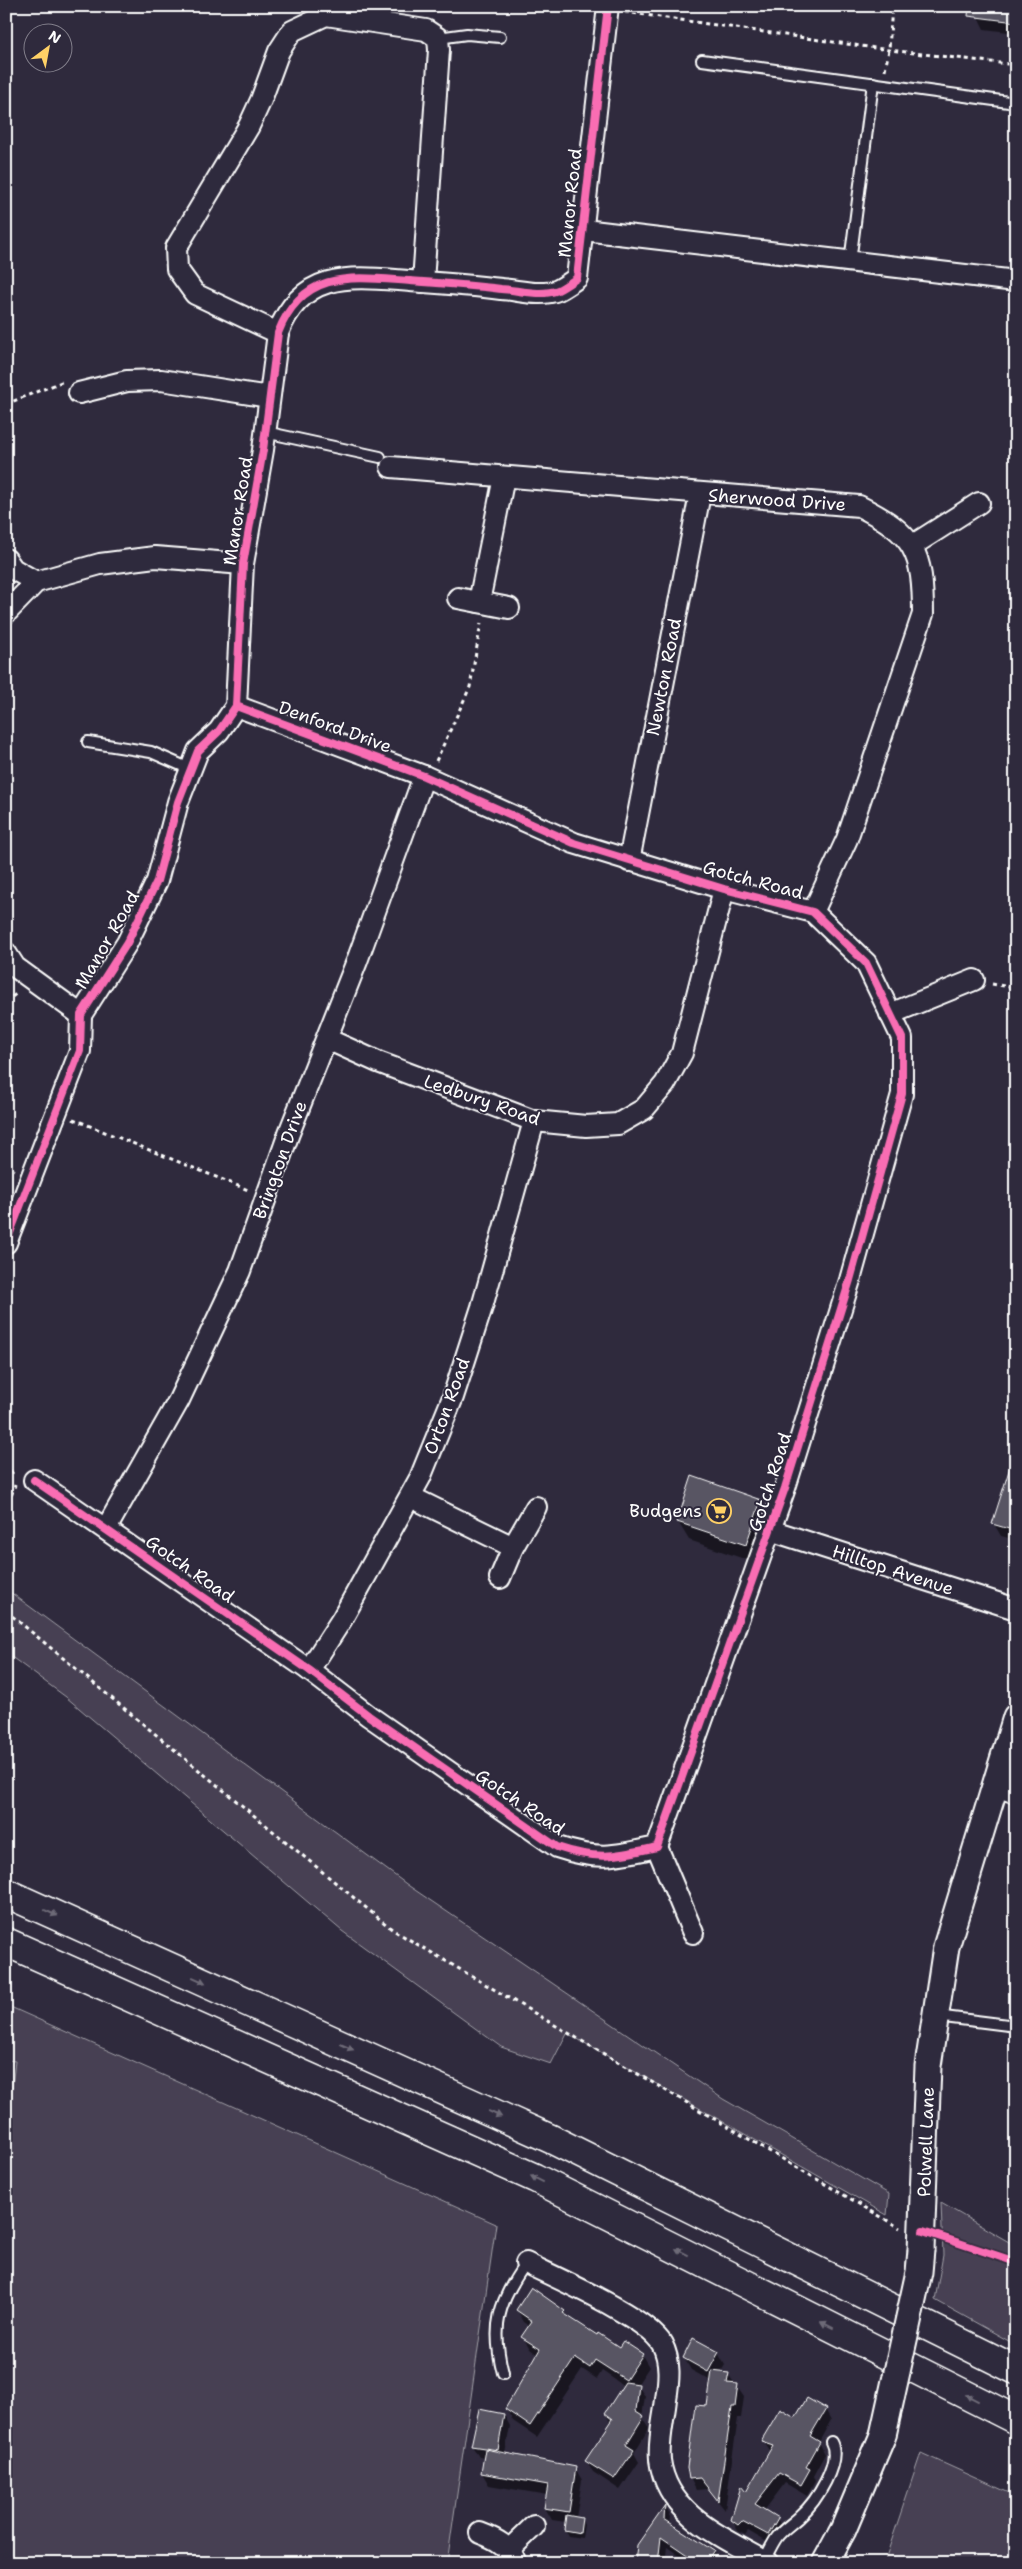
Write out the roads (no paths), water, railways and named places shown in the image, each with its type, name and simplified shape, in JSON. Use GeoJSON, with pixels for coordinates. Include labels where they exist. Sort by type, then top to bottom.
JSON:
{"type":"FeatureCollection","features":[{"type":"Feature","properties":{"kind":"highway"},"geometry":{"type":"LineString","coordinates":[[6,1893],[551,2139],[1016,2370]]}},
{"type":"Feature","properties":{"kind":"highway"},"geometry":{"type":"LineString","coordinates":[[6,1942],[535,2178],[1016,2420]]}},
{"type":"Feature","properties":{"kind":"street","name":"Manor Road"},"geometry":{"type":"LineString","coordinates":[[6,1243],[80,1051],[81,1015],[127,943],[157,881],[178,802],[198,751],[219,731],[236,706],[243,564],[265,432],[278,333],[284,317],[305,294],[322,284],[351,276],[538,293],[557,290],[577,278],[584,230],[593,125],[608,8]]}},
{"type":"Feature","properties":{"kind":"street"},"geometry":{"type":"LineString","coordinates":[[278,333],[194,294],[177,269],[176,248],[249,126],[279,51],[292,31],[326,16],[426,30],[438,38],[439,50],[423,282]]}},
{"type":"Feature","properties":{"kind":"street"},"geometry":{"type":"LineString","coordinates":[[584,230],[1016,281]]}},
{"type":"Feature","properties":{"kind":"street"},"geometry":{"type":"LineString","coordinates":[[79,393],[128,381],[162,380],[269,397]]}},
{"type":"Feature","properties":{"kind":"street","name":"Sherwood Drive"},"geometry":{"type":"LineString","coordinates":[[386,462],[504,477],[859,506],[888,521],[913,545]]}},
{"type":"Feature","properties":{"kind":"street"},"geometry":{"type":"LineString","coordinates":[[479,602],[504,477]]}},
{"type":"Feature","properties":{"kind":"street","name":"Newton Road"},"geometry":{"type":"LineString","coordinates":[[629,860],[700,494]]}},
{"type":"Feature","properties":{"kind":"street"},"geometry":{"type":"LineString","coordinates":[[813,912],[847,839],[923,614],[923,581],[913,545],[979,502]]}},
{"type":"Feature","properties":{"kind":"street"},"geometry":{"type":"LineString","coordinates":[[6,613],[36,582],[100,564],[155,557],[243,564]]}},
{"type":"Feature","properties":{"kind":"street"},"geometry":{"type":"LineString","coordinates":[[6,559],[13,569],[36,582]]}},
{"type":"Feature","properties":{"kind":"street"},"geometry":{"type":"LineString","coordinates":[[458,598],[509,608]]}},
{"type":"Feature","properties":{"kind":"street","name":"Denford Drive"},"geometry":{"type":"LineString","coordinates":[[236,706],[424,776]]}},
{"type":"Feature","properties":{"kind":"street","name":"Gotch Road"},"geometry":{"type":"LineString","coordinates":[[26,1480],[106,1529],[310,1670],[369,1716],[557,1847],[582,1856],[608,1857],[657,1847],[770,1530],[850,1280],[902,1094],[902,1038],[866,963],[813,912],[724,889],[574,843],[424,776]]}},
{"type":"Feature","properties":{"kind":"street","name":"Brington Drive"},"geometry":{"type":"LineString","coordinates":[[106,1529],[179,1400],[240,1271],[424,776]]}},
{"type":"Feature","properties":{"kind":"street","name":"Ledbury Road"},"geometry":{"type":"LineString","coordinates":[[327,1039],[415,1077],[534,1121],[586,1126],[618,1124],[644,1109],[665,1084],[682,1053],[724,889]]}},
{"type":"Feature","properties":{"kind":"street"},"geometry":{"type":"LineString","coordinates":[[6,953],[15,967],[81,1015]]}},
{"type":"Feature","properties":{"kind":"street"},"geometry":{"type":"LineString","coordinates":[[890,1014],[974,980]]}},
{"type":"Feature","properties":{"kind":"street","name":"Orton Road"},"geometry":{"type":"LineString","coordinates":[[310,1670],[342,1619],[411,1497],[453,1397],[482,1308],[534,1121]]}},
{"type":"Feature","properties":{"kind":"street"},"geometry":{"type":"LineString","coordinates":[[411,1497],[513,1547]]}},
{"type":"Feature","properties":{"kind":"street"},"geometry":{"type":"LineString","coordinates":[[500,1578],[513,1547],[536,1507]]}},
{"type":"Feature","properties":{"kind":"street","name":"Hilltop Avenue"},"geometry":{"type":"LineString","coordinates":[[770,1530],[1016,1609]]}},
{"type":"Feature","properties":{"kind":"street","name":"Polwell Lane"},"geometry":{"type":"LineString","coordinates":[[825,2563],[843,2530],[883,2435],[920,2272],[928,2066],[946,1947],[1006,1789],[1016,1717]]}},
{"type":"Feature","properties":{"kind":"street"},"geometry":{"type":"LineString","coordinates":[[657,1847],[693,1933]]}},
{"type":"Feature","properties":{"kind":"street"},"geometry":{"type":"LineString","coordinates":[[526,2263],[631,2317],[653,2333],[662,2343],[668,2361],[669,2378],[660,2448],[662,2471],[672,2495],[679,2505],[699,2523],[766,2562]]}},
{"type":"Feature","properties":{"kind":"street"},"geometry":{"type":"LineString","coordinates":[[480,2533],[494,2538],[512,2556],[534,2526]]}},
{"type":"Feature","properties":{"kind":"lane"},"geometry":{"type":"LineString","coordinates":[[438,38],[467,34],[500,37]]}},
{"type":"Feature","properties":{"kind":"lane"},"geometry":{"type":"LineString","coordinates":[[702,60],[1016,103]]}},
{"type":"Feature","properties":{"kind":"lane"},"geometry":{"type":"LineString","coordinates":[[850,262],[877,84]]}},
{"type":"Feature","properties":{"kind":"lane"},"geometry":{"type":"LineString","coordinates":[[265,432],[386,462]]}},
{"type":"Feature","properties":{"kind":"lane"},"geometry":{"type":"LineString","coordinates":[[88,742],[151,752],[190,769]]}},
{"type":"Feature","properties":{"kind":"lane"},"geometry":{"type":"LineString","coordinates":[[935,2016],[1016,2026]]}},
{"type":"Feature","properties":{"kind":"lane"},"geometry":{"type":"LineString","coordinates":[[503,2373],[497,2350],[499,2316],[508,2287],[526,2263]]}},
{"type":"Feature","properties":{"kind":"lane"},"geometry":{"type":"LineString","coordinates":[[766,2562],[778,2536],[801,2516],[818,2495],[832,2465],[835,2453],[831,2442]]}},
{"type":"Feature","properties":{"kind":"place","name":"Budgens"},"geometry":{"type":"Point","coordinates":[719,1511]}}]}
